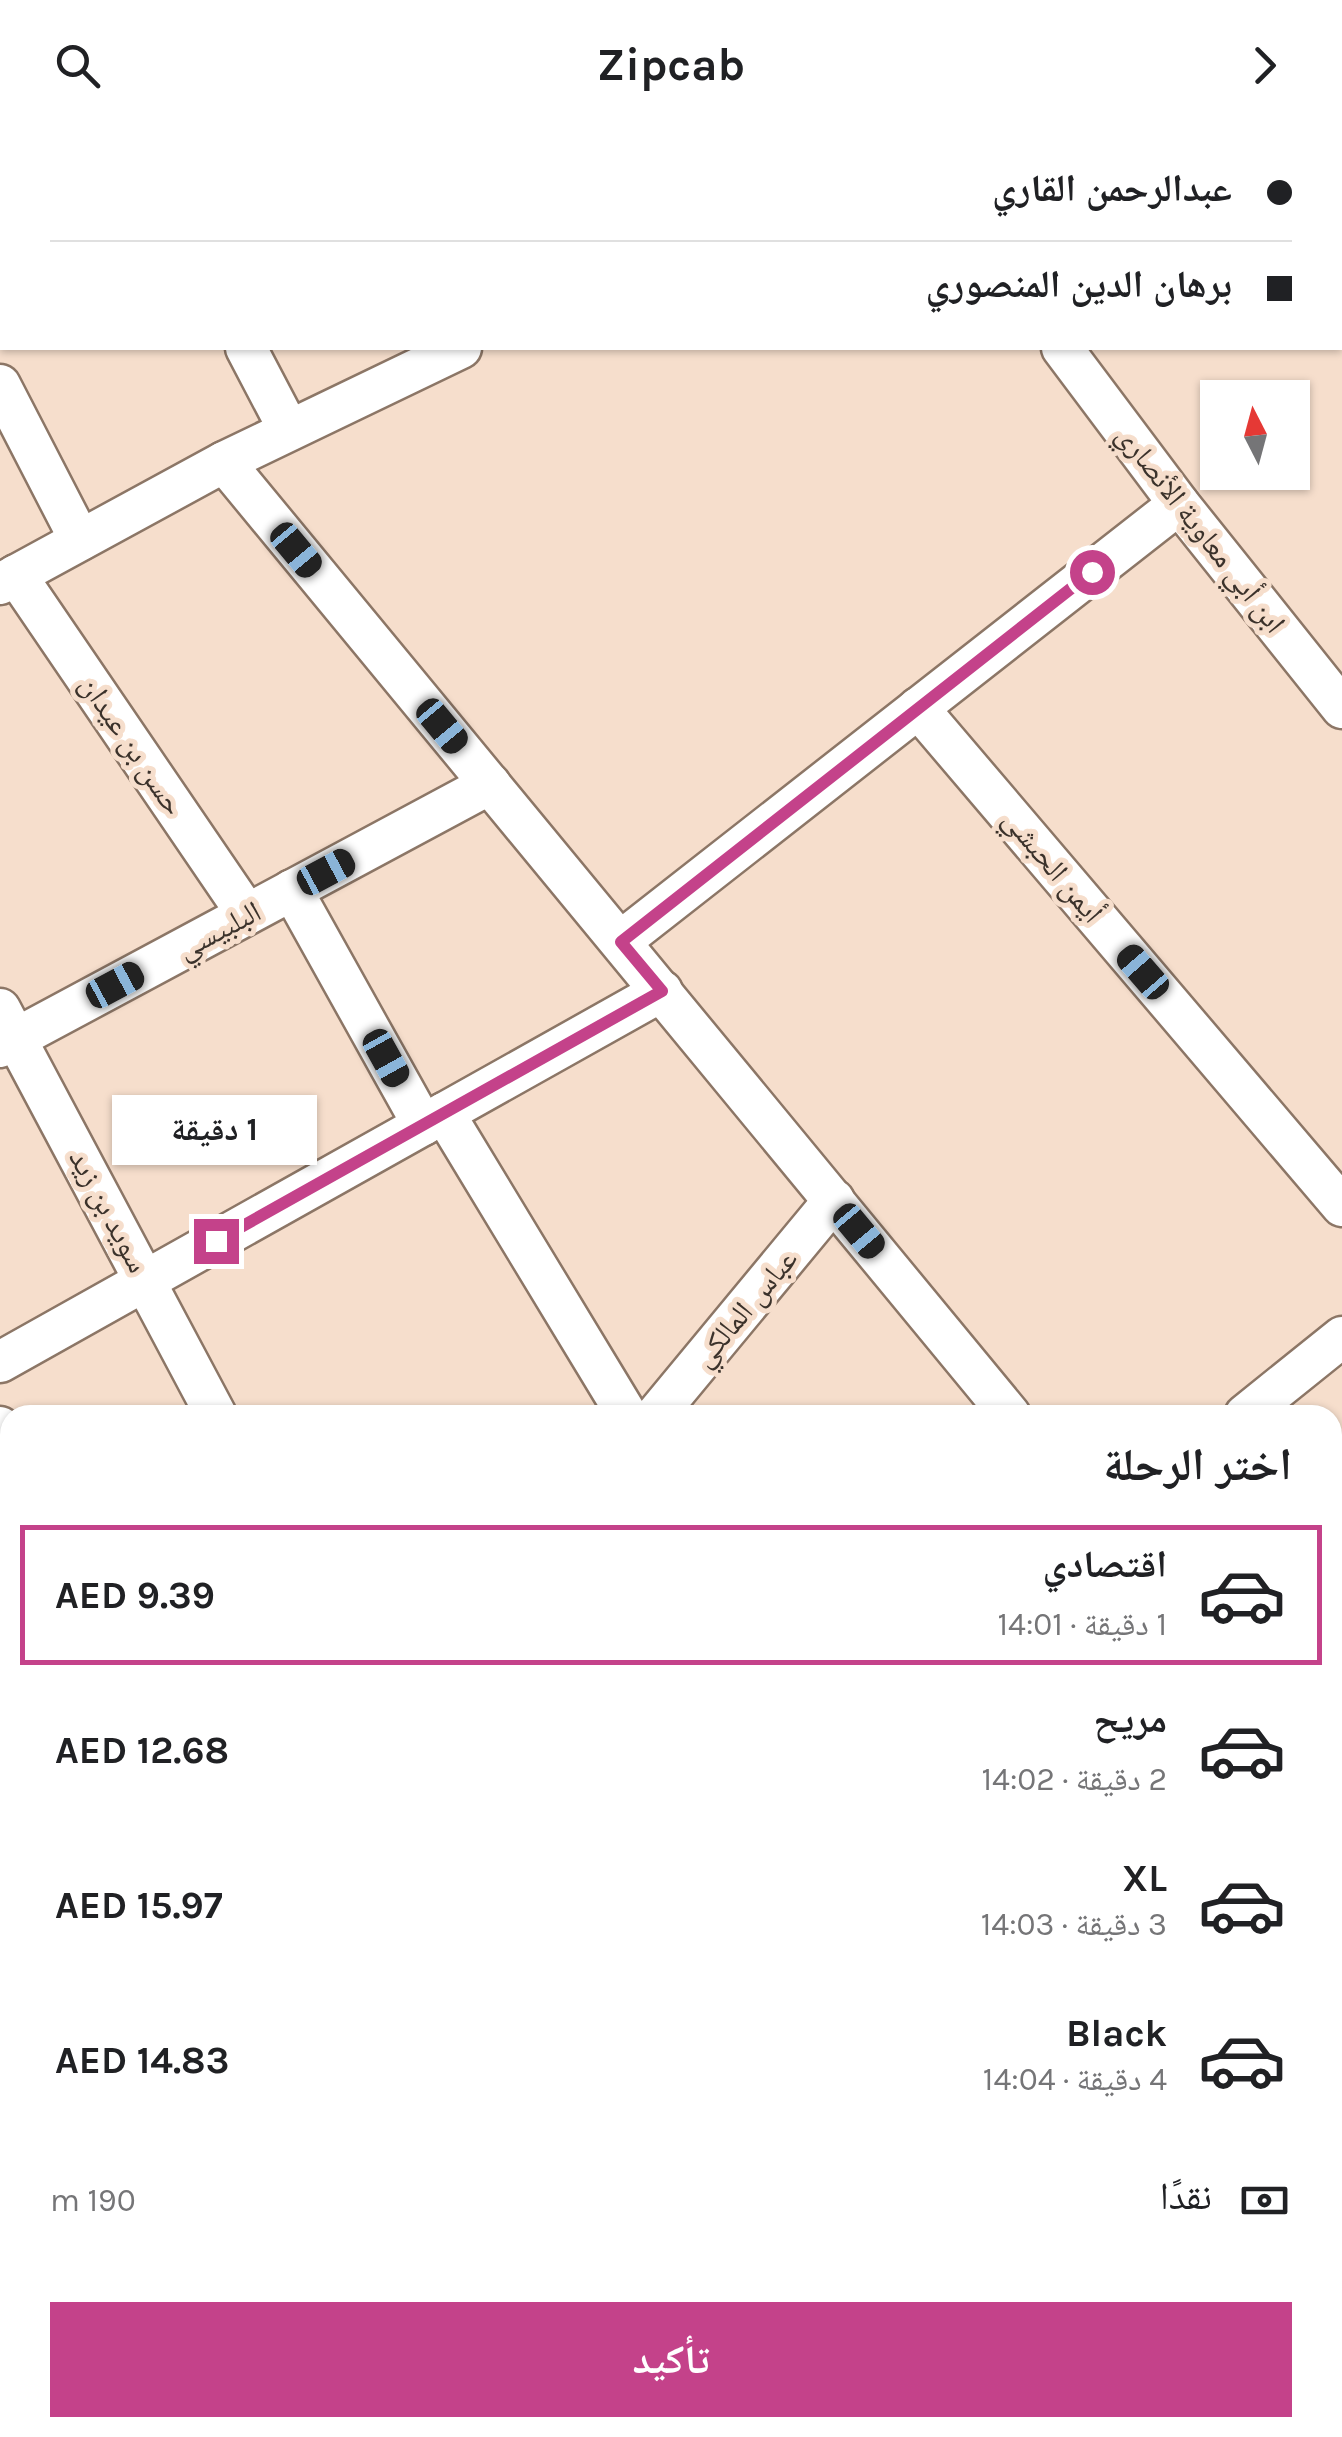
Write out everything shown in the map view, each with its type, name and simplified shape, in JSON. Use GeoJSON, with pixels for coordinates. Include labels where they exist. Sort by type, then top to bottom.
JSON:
{"type":"FeatureCollection","features":[{"type":"Feature","properties":{"kind":"street"},"geometry":{"type":"LineString","coordinates":[[247,350],[289,430]]}},
{"type":"Feature","properties":{"kind":"street"},"geometry":{"type":"LineString","coordinates":[[8,579],[224,462],[457,350]]}},
{"type":"Feature","properties":{"kind":"street","name":"ابن أبي معاوية الأنصاري"},"geometry":{"type":"LineString","coordinates":[[1064,350],[1179,504],[1342,708]]}},
{"type":"Feature","properties":{"kind":"street"},"geometry":{"type":"LineString","coordinates":[[0,385],[80,540]]}},
{"type":"Feature","properties":{"kind":"street"},"geometry":{"type":"LineString","coordinates":[[224,462],[1002,1405]]}},
{"type":"Feature","properties":{"kind":"street"},"geometry":{"type":"LineString","coordinates":[[621,942],[1179,504]]}},
{"type":"Feature","properties":{"kind":"street","name":"حسن بن عيدان"},"geometry":{"type":"LineString","coordinates":[[8,579],[247,914]]}},
{"type":"Feature","properties":{"kind":"street","name":"أيمن الحبشي"},"geometry":{"type":"LineString","coordinates":[[918,708],[1342,1206]]}},
{"type":"Feature","properties":{"kind":"street","name":"البلبيسي"},"geometry":{"type":"LineString","coordinates":[[5,1032],[247,914],[490,784]]}},
{"type":"Feature","properties":{"kind":"street"},"geometry":{"type":"LineString","coordinates":[[292,890],[434,1119],[620,1405]]}},
{"type":"Feature","properties":{"kind":"street"},"geometry":{"type":"LineString","coordinates":[[0,1362],[662,991]]}},
{"type":"Feature","properties":{"kind":"street","name":"سويد بن زيد"},"geometry":{"type":"LineString","coordinates":[[5,1032],[147,1280],[211,1405]]}},
{"type":"Feature","properties":{"kind":"street","name":"عباس المالكي"},"geometry":{"type":"LineString","coordinates":[[664,1405],[834,1200]]}},
{"type":"Feature","properties":{"kind":"street"},"geometry":{"type":"LineString","coordinates":[[1257,1405],[1342,1337]]}},
{"type":"Feature","properties":{"kind":"route"},"geometry":{"type":"LineString","coordinates":[[216,1241],[662,991],[621,942],[1092,572]]}}]}
